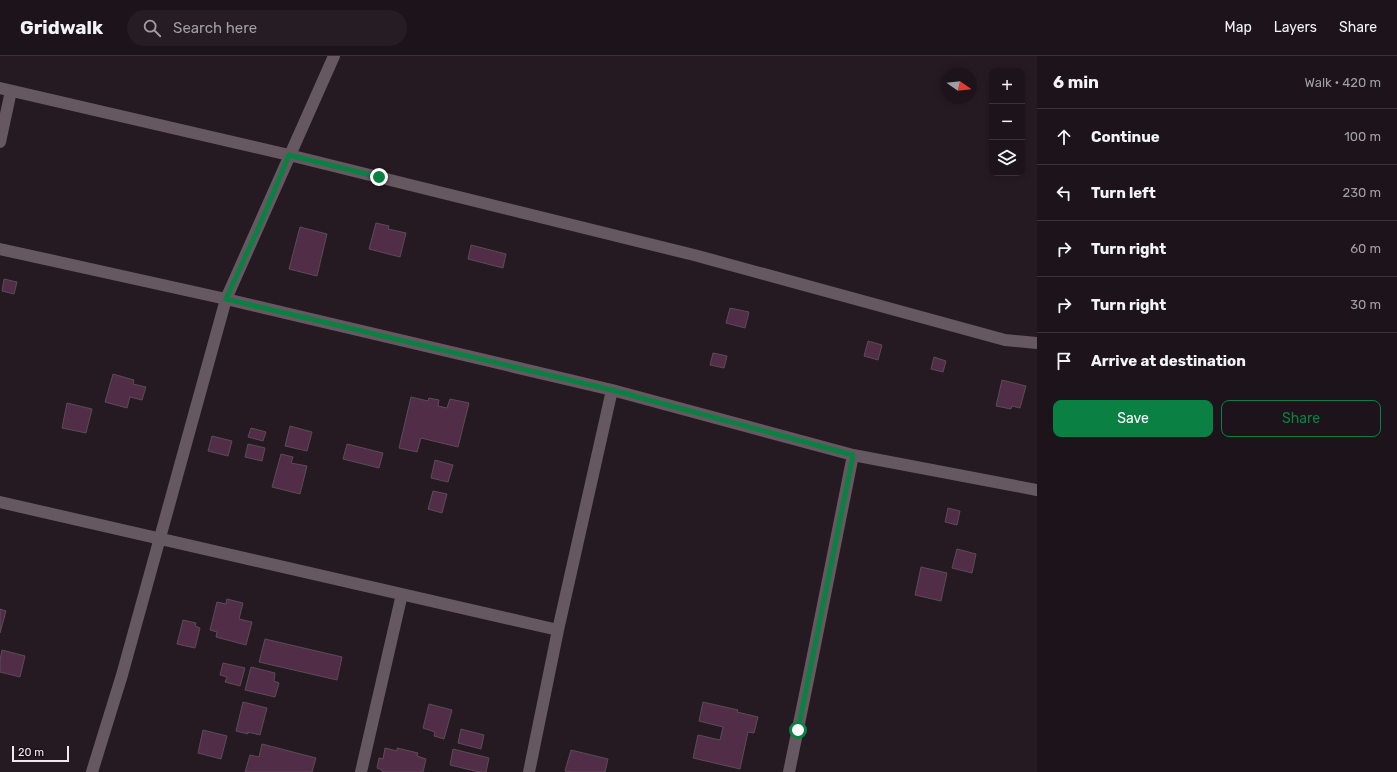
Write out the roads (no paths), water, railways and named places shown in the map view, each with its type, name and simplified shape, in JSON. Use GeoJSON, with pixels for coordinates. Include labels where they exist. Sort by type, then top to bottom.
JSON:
{"type":"FeatureCollection","features":[{"type":"Feature","properties":{"kind":"street"},"geometry":{"type":"LineString","coordinates":[[92,772],[122,675],[226,299],[334,56]]}},
{"type":"Feature","properties":{"kind":"street"},"geometry":{"type":"LineString","coordinates":[[0,142],[6,89],[289,155],[694,255],[1005,340],[1037,344]]}},
{"type":"Feature","properties":{"kind":"street"},"geometry":{"type":"LineString","coordinates":[[0,249],[226,299],[612,390],[853,455],[1037,490]]}},
{"type":"Feature","properties":{"kind":"street"},"geometry":{"type":"LineString","coordinates":[[529,772],[558,630],[612,390]]}},
{"type":"Feature","properties":{"kind":"street"},"geometry":{"type":"LineString","coordinates":[[789,772],[810,675],[853,455]]}},
{"type":"Feature","properties":{"kind":"street"},"geometry":{"type":"LineString","coordinates":[[0,502],[558,630]]}},
{"type":"Feature","properties":{"kind":"street"},"geometry":{"type":"LineString","coordinates":[[361,772],[402,594]]}}]}
